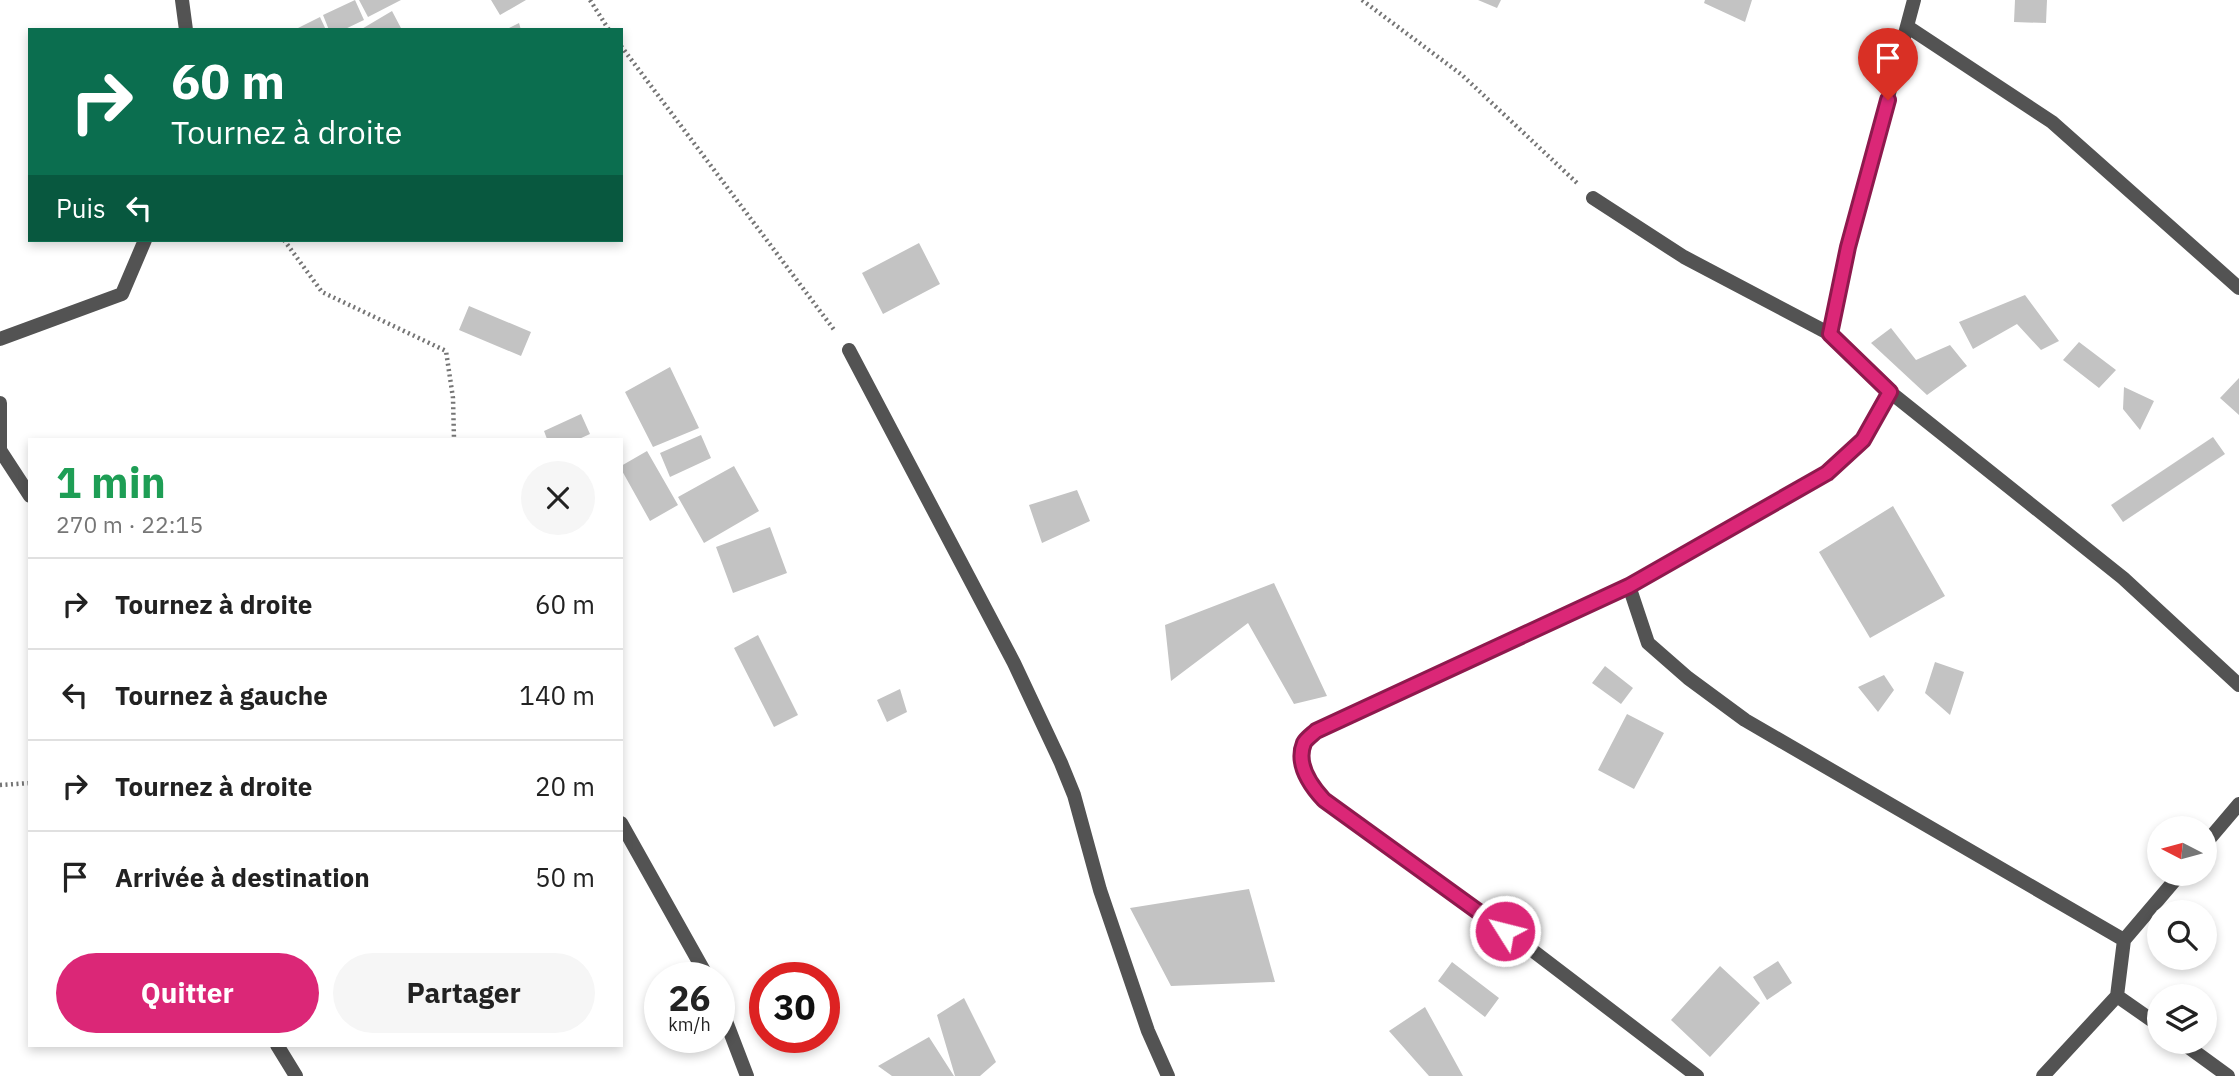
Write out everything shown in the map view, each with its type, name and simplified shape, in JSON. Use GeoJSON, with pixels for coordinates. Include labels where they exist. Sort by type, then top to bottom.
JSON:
{"type":"FeatureCollection","features":[{"type":"Feature","properties":{"kind":"street"},"geometry":{"type":"LineString","coordinates":[[182,0],[186,28]]}},
{"type":"Feature","properties":{"kind":"street"},"geometry":{"type":"LineString","coordinates":[[1830,334],[1848,247],[1914,0]]}},
{"type":"Feature","properties":{"kind":"street"},"geometry":{"type":"LineString","coordinates":[[1908,27],[2052,121],[2239,288]]}},
{"type":"Feature","properties":{"kind":"street"},"geometry":{"type":"LineString","coordinates":[[1593,198],[1684,257],[1830,334],[1890,392],[2123,578],[2239,685]]}},
{"type":"Feature","properties":{"kind":"street"},"geometry":{"type":"LineString","coordinates":[[0,339],[122,294],[144,242]]}},
{"type":"Feature","properties":{"kind":"street"},"geometry":{"type":"LineString","coordinates":[[849,350],[1014,663],[1061,763],[1074,795],[1104,902],[1148,1031],[1168,1076]]}},
{"type":"Feature","properties":{"kind":"street"},"geometry":{"type":"LineString","coordinates":[[1697,1076],[1528,947],[1324,800],[1309,783],[1302,762],[1304,743],[1316,731],[1629,586],[1827,473],[1863,440],[1890,392]]}},
{"type":"Feature","properties":{"kind":"street"},"geometry":{"type":"LineString","coordinates":[[0,403],[0,450],[28,493]]}},
{"type":"Feature","properties":{"kind":"street"},"geometry":{"type":"LineString","coordinates":[[1629,586],[1648,643],[1688,678],[1745,720],[2124,940]]}},
{"type":"Feature","properties":{"kind":"street"},"geometry":{"type":"LineString","coordinates":[[2217,831],[2239,804]]}},
{"type":"Feature","properties":{"kind":"street"},"geometry":{"type":"LineString","coordinates":[[623,827],[699,962]]}},
{"type":"Feature","properties":{"kind":"street"},"geometry":{"type":"LineString","coordinates":[[2043,1076],[2117,996],[2124,940],[2169,886]]}},
{"type":"Feature","properties":{"kind":"street"},"geometry":{"type":"LineString","coordinates":[[2117,996],[2147,1017]]}},
{"type":"Feature","properties":{"kind":"street"},"geometry":{"type":"LineString","coordinates":[[735,1045],[747,1076]]}},
{"type":"Feature","properties":{"kind":"street"},"geometry":{"type":"LineString","coordinates":[[278,1047],[296,1076]]}},
{"type":"Feature","properties":{"kind":"street"},"geometry":{"type":"LineString","coordinates":[[2198,1054],[2228,1076]]}},
{"type":"Feature","properties":{"kind":"path"},"geometry":{"type":"LineString","coordinates":[[590,0],[608,28]]}},
{"type":"Feature","properties":{"kind":"path"},"geometry":{"type":"LineString","coordinates":[[1362,0],[1462,75],[1593,198]]}},
{"type":"Feature","properties":{"kind":"path"},"geometry":{"type":"LineString","coordinates":[[623,49],[849,350]]}},
{"type":"Feature","properties":{"kind":"path"},"geometry":{"type":"LineString","coordinates":[[285,242],[322,292],[446,351],[453,398],[454,438]]}},
{"type":"Feature","properties":{"kind":"path"},"geometry":{"type":"LineString","coordinates":[[0,785],[28,783]]}},
{"type":"Feature","properties":{"kind":"building"},"geometry":{"type":"Polygon","coordinates":[[[355,0],[364,20],[347,28],[328,28],[323,15],[355,0]]]}},
{"type":"Feature","properties":{"kind":"building"},"geometry":{"type":"Polygon","coordinates":[[[359,0],[401,0],[368,17],[359,0]]]}},
{"type":"Feature","properties":{"kind":"building"},"geometry":{"type":"Polygon","coordinates":[[[491,0],[526,0],[500,15],[491,0]]]}},
{"type":"Feature","properties":{"kind":"building"},"geometry":{"type":"Polygon","coordinates":[[[1478,0],[1501,0],[1497,8],[1478,0]]]}},
{"type":"Feature","properties":{"kind":"building"},"geometry":{"type":"Polygon","coordinates":[[[1705,0],[1752,0],[1745,22],[1704,3],[1705,0]]]}},
{"type":"Feature","properties":{"kind":"building"},"geometry":{"type":"Polygon","coordinates":[[[2015,0],[2047,0],[2046,23],[2014,22],[2015,0]]]}},
{"type":"Feature","properties":{"kind":"building"},"geometry":{"type":"Polygon","coordinates":[[[392,11],[401,28],[363,28],[392,11]]]}},
{"type":"Feature","properties":{"kind":"building"},"geometry":{"type":"Polygon","coordinates":[[[320,17],[325,28],[298,28],[320,17]]]}},
{"type":"Feature","properties":{"kind":"building"},"geometry":{"type":"Polygon","coordinates":[[[919,243],[940,284],[883,314],[862,273],[919,243]]]}},
{"type":"Feature","properties":{"kind":"building"},"geometry":{"type":"Polygon","coordinates":[[[2025,295],[2059,341],[2041,350],[2017,324],[1973,349],[1959,322],[2025,295]]]}},
{"type":"Feature","properties":{"kind":"building"},"geometry":{"type":"Polygon","coordinates":[[[469,306],[531,332],[521,356],[459,330],[469,306]]]}},
{"type":"Feature","properties":{"kind":"building"},"geometry":{"type":"Polygon","coordinates":[[[1891,328],[1916,360],[1950,345],[1967,366],[1927,395],[1871,343],[1891,328]]]}},
{"type":"Feature","properties":{"kind":"building"},"geometry":{"type":"Polygon","coordinates":[[[2079,342],[2116,370],[2099,388],[2063,360],[2079,342]]]}},
{"type":"Feature","properties":{"kind":"building"},"geometry":{"type":"Polygon","coordinates":[[[670,367],[699,428],[653,447],[625,392],[670,367]]]}},
{"type":"Feature","properties":{"kind":"building"},"geometry":{"type":"Polygon","coordinates":[[[2239,378],[2239,415],[2220,398],[2239,378]]]}},
{"type":"Feature","properties":{"kind":"building"},"geometry":{"type":"Polygon","coordinates":[[[2124,387],[2154,401],[2140,430],[2123,409],[2124,387]]]}},
{"type":"Feature","properties":{"kind":"building"},"geometry":{"type":"Polygon","coordinates":[[[581,414],[590,434],[581,438],[547,438],[544,431],[581,414]]]}},
{"type":"Feature","properties":{"kind":"building"},"geometry":{"type":"Polygon","coordinates":[[[701,435],[711,458],[670,477],[660,453],[701,435]]]}},
{"type":"Feature","properties":{"kind":"building"},"geometry":{"type":"Polygon","coordinates":[[[2213,437],[2225,454],[2123,522],[2111,505],[2213,437]]]}},
{"type":"Feature","properties":{"kind":"building"},"geometry":{"type":"Polygon","coordinates":[[[647,451],[678,505],[650,521],[623,473],[623,465],[647,451]]]}},
{"type":"Feature","properties":{"kind":"building"},"geometry":{"type":"Polygon","coordinates":[[[734,466],[759,511],[704,543],[678,497],[734,466]]]}},
{"type":"Feature","properties":{"kind":"building"},"geometry":{"type":"Polygon","coordinates":[[[1077,490],[1090,521],[1042,543],[1029,505],[1077,490]]]}},
{"type":"Feature","properties":{"kind":"building"},"geometry":{"type":"Polygon","coordinates":[[[1893,506],[1945,596],[1870,638],[1819,552],[1893,506]]]}},
{"type":"Feature","properties":{"kind":"building"},"geometry":{"type":"Polygon","coordinates":[[[770,527],[787,573],[733,593],[716,547],[770,527]]]}},
{"type":"Feature","properties":{"kind":"building"},"geometry":{"type":"Polygon","coordinates":[[[1274,583],[1327,696],[1294,704],[1248,623],[1171,681],[1165,625],[1274,583]]]}},
{"type":"Feature","properties":{"kind":"building"},"geometry":{"type":"Polygon","coordinates":[[[758,635],[798,715],[774,727],[734,648],[758,635]]]}},
{"type":"Feature","properties":{"kind":"building"},"geometry":{"type":"Polygon","coordinates":[[[1935,662],[1964,672],[1950,715],[1925,693],[1935,662]]]}},
{"type":"Feature","properties":{"kind":"building"},"geometry":{"type":"Polygon","coordinates":[[[1605,666],[1633,688],[1621,704],[1592,683],[1605,666]]]}},
{"type":"Feature","properties":{"kind":"building"},"geometry":{"type":"Polygon","coordinates":[[[1884,675],[1894,690],[1878,712],[1858,687],[1884,675]]]}},
{"type":"Feature","properties":{"kind":"building"},"geometry":{"type":"Polygon","coordinates":[[[900,689],[907,712],[887,722],[877,700],[900,689]]]}},
{"type":"Feature","properties":{"kind":"building"},"geometry":{"type":"Polygon","coordinates":[[[1627,714],[1664,733],[1634,789],[1598,770],[1627,714]]]}},
{"type":"Feature","properties":{"kind":"building"},"geometry":{"type":"Polygon","coordinates":[[[1249,889],[1275,982],[1171,986],[1130,908],[1249,889]]]}},
{"type":"Feature","properties":{"kind":"building"},"geometry":{"type":"Polygon","coordinates":[[[1778,961],[1792,983],[1767,1000],[1753,977],[1778,961]]]}},
{"type":"Feature","properties":{"kind":"building"},"geometry":{"type":"Polygon","coordinates":[[[1452,962],[1499,998],[1485,1017],[1438,981],[1452,962]]]}},
{"type":"Feature","properties":{"kind":"building"},"geometry":{"type":"Polygon","coordinates":[[[1720,966],[1760,1003],[1710,1057],[1671,1020],[1720,966]]]}},
{"type":"Feature","properties":{"kind":"building"},"geometry":{"type":"Polygon","coordinates":[[[964,998],[996,1062],[980,1076],[955,1076],[937,1015],[964,998]]]}},
{"type":"Feature","properties":{"kind":"building"},"geometry":{"type":"Polygon","coordinates":[[[1425,1007],[1463,1076],[1429,1076],[1389,1031],[1425,1007]]]}},
{"type":"Feature","properties":{"kind":"building"},"geometry":{"type":"Polygon","coordinates":[[[929,1037],[954,1076],[892,1076],[878,1066],[929,1037]]]}},
{"type":"Feature","properties":{"kind":"route"},"geometry":{"type":"LineString","coordinates":[[1505,931],[1324,800],[1309,783],[1302,762],[1304,743],[1316,731],[1629,586],[1827,473],[1863,440],[1890,392],[1830,334],[1848,247],[1888,100]]}}]}
